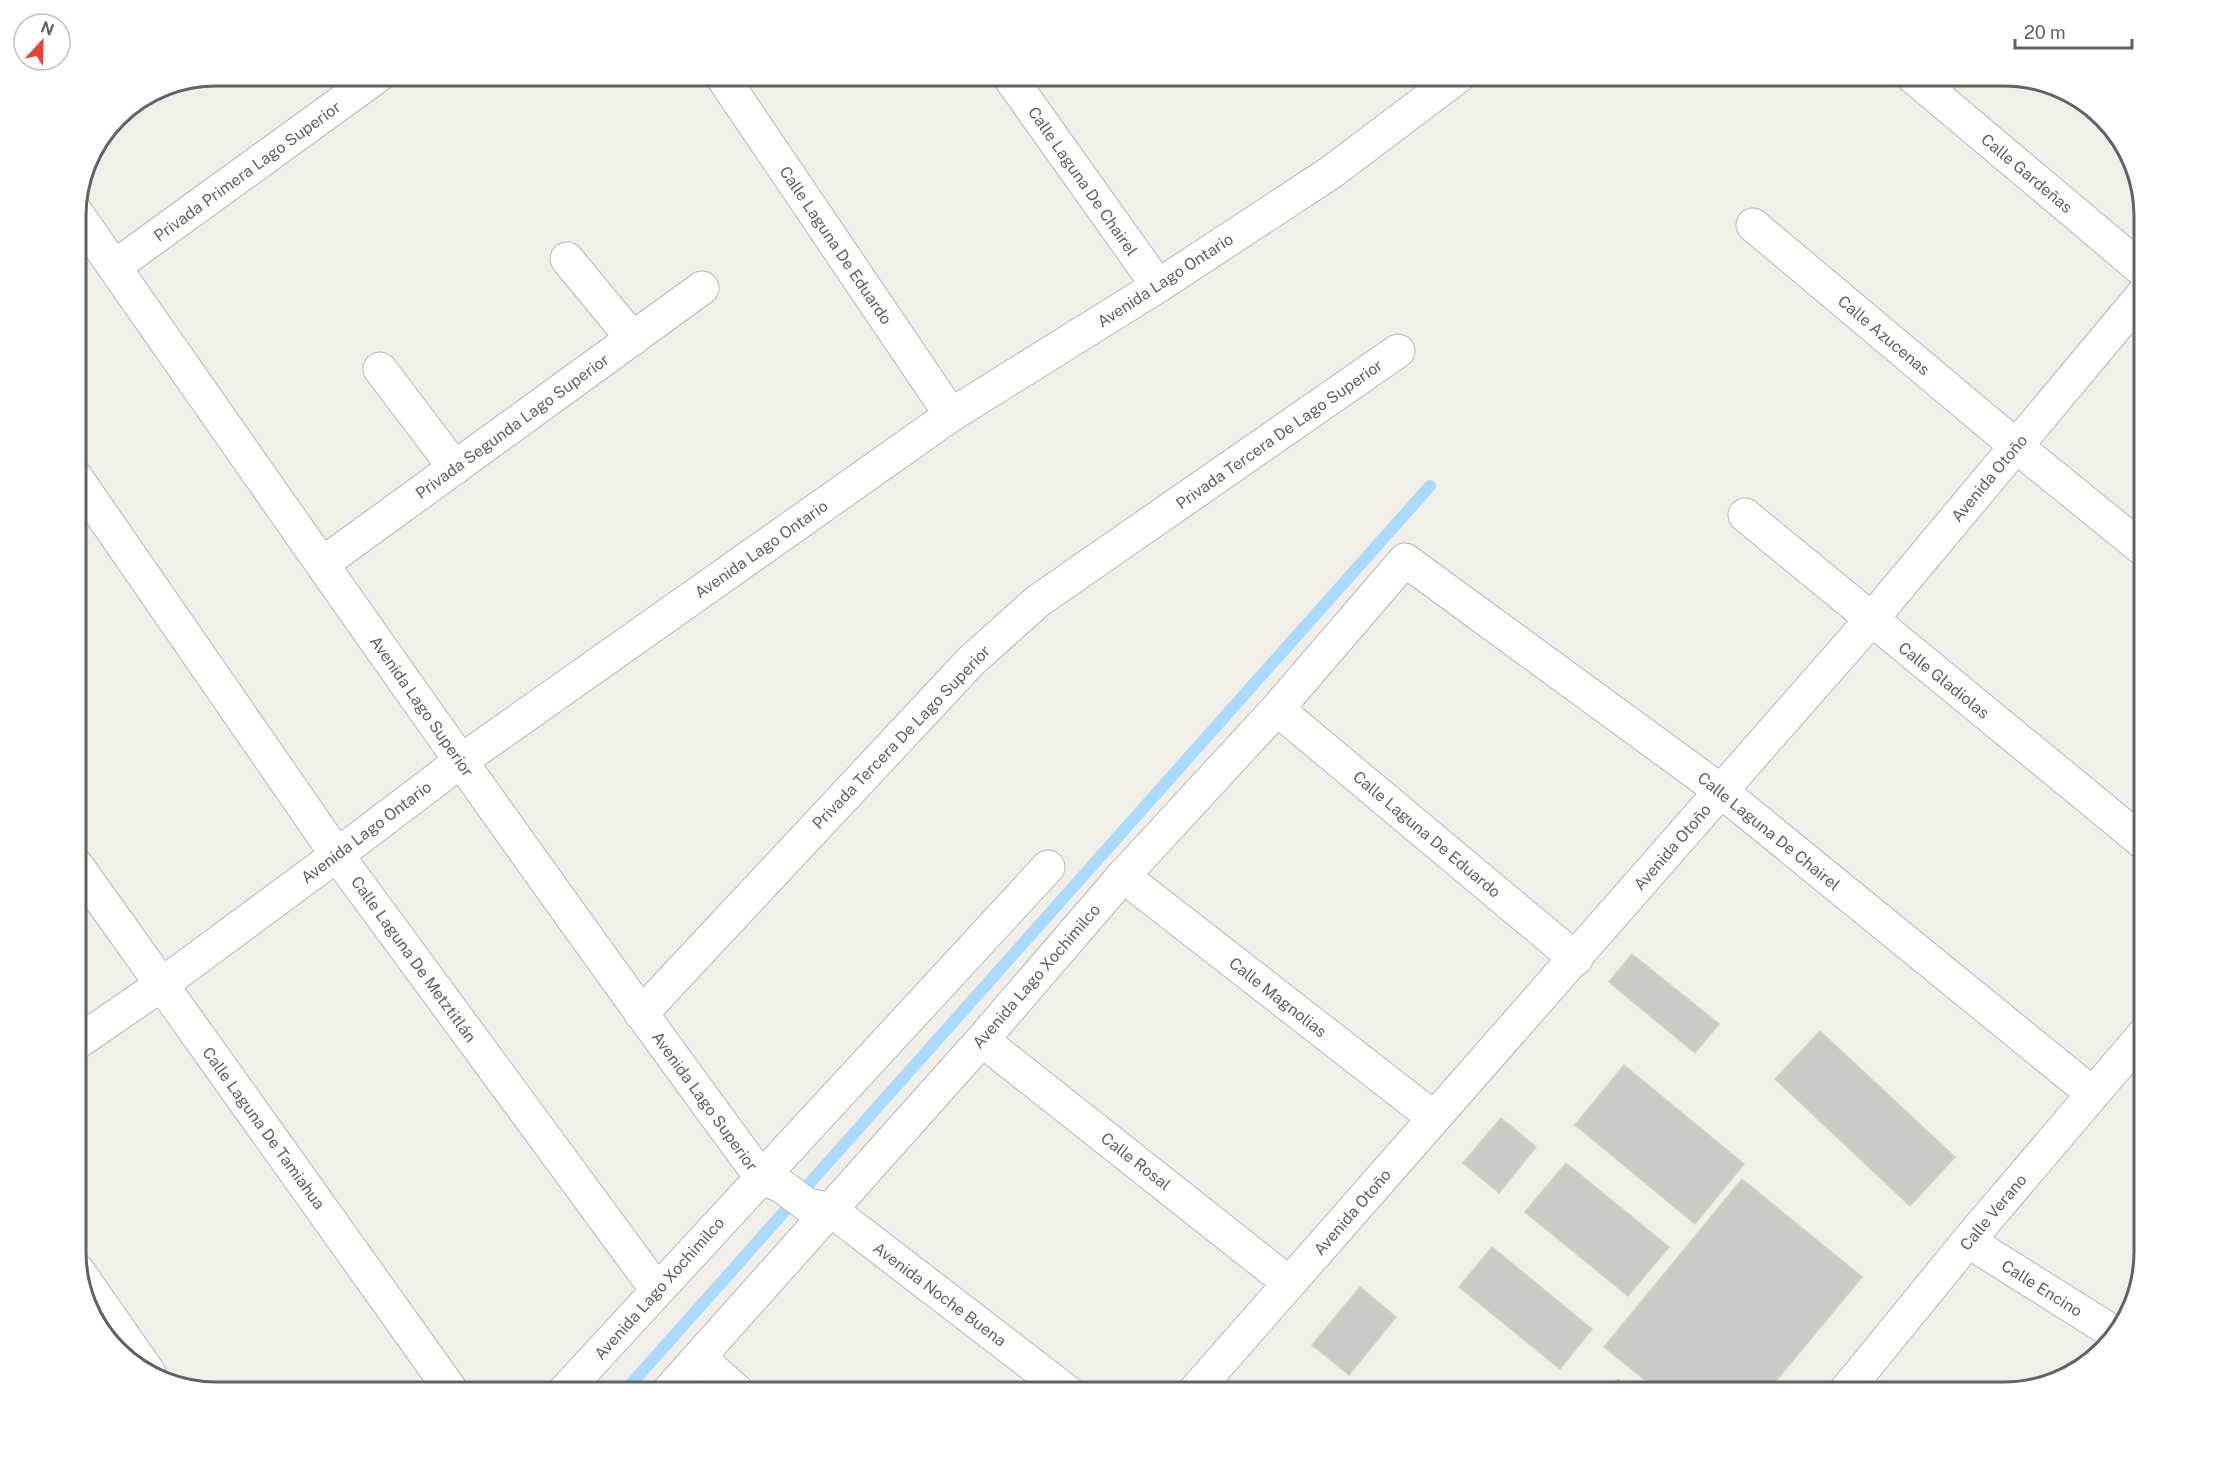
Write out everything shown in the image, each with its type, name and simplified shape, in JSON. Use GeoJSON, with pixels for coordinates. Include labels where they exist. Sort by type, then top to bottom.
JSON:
{"type":"FeatureCollection","features":[{"type":"Feature","properties":{"kind":"street","name":"Privada Primera Lago Superior"},"geometry":{"type":"LineString","coordinates":[[114,267],[364,86]]}},
{"type":"Feature","properties":{"kind":"street","name":"Calle Laguna De Eduardo"},"geometry":{"type":"LineString","coordinates":[[728,86],[951,415]]}},
{"type":"Feature","properties":{"kind":"street","name":"Calle Laguna De Chairel"},"geometry":{"type":"LineString","coordinates":[[1016,86],[1158,286]]}},
{"type":"Feature","properties":{"kind":"street","name":"Avenida Lago Ontario"},"geometry":{"type":"LineString","coordinates":[[86,1037],[162,985],[461,760],[951,415],[1158,286],[1330,173],[1445,86]]}},
{"type":"Feature","properties":{"kind":"street","name":"Calle Gardeñas"},"geometry":{"type":"LineString","coordinates":[[1924,86],[2134,263]]}},
{"type":"Feature","properties":{"kind":"street","name":"Calle Azucenas"},"geometry":{"type":"LineString","coordinates":[[1753,225],[2134,542]]}},
{"type":"Feature","properties":{"kind":"street","name":"Avenida Lago Superior"},"geometry":{"type":"LineString","coordinates":[[86,227],[641,1014],[795,1195]]}},
{"type":"Feature","properties":{"kind":"street"},"geometry":{"type":"LineString","coordinates":[[567,259],[633,339]]}},
{"type":"Feature","properties":{"kind":"street","name":"Privada Segunda Lago Superior"},"geometry":{"type":"LineString","coordinates":[[322,564],[702,288]]}},
{"type":"Feature","properties":{"kind":"street","name":"Avenida Otoño"},"geometry":{"type":"LineString","coordinates":[[1202,1382],[1576,959],[1871,620],[2134,305]]}},
{"type":"Feature","properties":{"kind":"street","name":"Privada Tercera De Lago Superior"},"geometry":{"type":"LineString","coordinates":[[641,1014],[971,661],[1030,609],[1398,351]]}},
{"type":"Feature","properties":{"kind":"street"},"geometry":{"type":"LineString","coordinates":[[380,369],[455,468]]}},
{"type":"Feature","properties":{"kind":"street","name":"Calle Laguna De Metztitlán"},"geometry":{"type":"LineString","coordinates":[[86,492],[337,855],[657,1290]]}},
{"type":"Feature","properties":{"kind":"street","name":"Calle Gladiolas"},"geometry":{"type":"LineString","coordinates":[[1745,515],[2134,835]]}},
{"type":"Feature","properties":{"kind":"street","name":"Calle Laguna De Chairel"},"geometry":{"type":"LineString","coordinates":[[1405,560],[1721,791],[2093,1094]]}},
{"type":"Feature","properties":{"kind":"street","name":"Avenida Lago Xochimilco"},"geometry":{"type":"LineString","coordinates":[[573,1382],[657,1290],[795,1195],[982,1040],[1123,876],[1277,709],[1405,560]]}},
{"type":"Feature","properties":{"kind":"street","name":"Calle Laguna De Eduardo"},"geometry":{"type":"LineString","coordinates":[[1277,709],[1576,959]]}},
{"type":"Feature","properties":{"kind":"street","name":"Avenida Lago Xochimilco"},"geometry":{"type":"LineString","coordinates":[[677,1382],[700,1358],[795,1195],[1048,867]]}},
{"type":"Feature","properties":{"kind":"street","name":"Calle Magnolias"},"geometry":{"type":"LineString","coordinates":[[1123,876],[1434,1118]]}},
{"type":"Feature","properties":{"kind":"street","name":"Calle Laguna De Tamiahua"},"geometry":{"type":"LineString","coordinates":[[86,878],[445,1382]]}},
{"type":"Feature","properties":{"kind":"street","name":"Calle Rosal"},"geometry":{"type":"LineString","coordinates":[[982,1040],[1289,1283]]}},
{"type":"Feature","properties":{"kind":"street","name":"Calle Verano"},"geometry":{"type":"LineString","coordinates":[[1853,1382],[1968,1241],[2134,1046]]}},
{"type":"Feature","properties":{"kind":"street","name":"Avenida Noche Buena"},"geometry":{"type":"LineString","coordinates":[[795,1195],[1054,1382]]}},
{"type":"Feature","properties":{"kind":"street","name":"Calle Encino"},"geometry":{"type":"LineString","coordinates":[[1968,1241],[2108,1329]]}},
{"type":"Feature","properties":{"kind":"street"},"geometry":{"type":"LineString","coordinates":[[91,1289],[137,1356]]}},
{"type":"Feature","properties":{"kind":"street"},"geometry":{"type":"LineString","coordinates":[[700,1358],[727,1382]]}},
{"type":"Feature","properties":{"kind":"building"},"geometry":{"type":"Polygon","coordinates":[[[1632,954],[1719,1024],[1695,1053],[1609,982],[1632,954]]]}},
{"type":"Feature","properties":{"kind":"building"},"geometry":{"type":"Polygon","coordinates":[[[1820,1031],[1955,1157],[1910,1206],[1775,1079],[1820,1031]]]}},
{"type":"Feature","properties":{"kind":"building"},"geometry":{"type":"Polygon","coordinates":[[[1624,1065],[1744,1164],[1695,1224],[1575,1125],[1624,1065]]]}},
{"type":"Feature","properties":{"kind":"building"},"geometry":{"type":"Polygon","coordinates":[[[1501,1118],[1536,1147],[1499,1193],[1463,1163],[1501,1118]]]}},
{"type":"Feature","properties":{"kind":"building"},"geometry":{"type":"Polygon","coordinates":[[[1566,1163],[1669,1247],[1628,1296],[1525,1212],[1566,1163]]]}},
{"type":"Feature","properties":{"kind":"building"},"geometry":{"type":"Polygon","coordinates":[[[1742,1179],[1862,1277],[1775,1382],[1647,1382],[1604,1347],[1742,1179]]]}},
{"type":"Feature","properties":{"kind":"building"},"geometry":{"type":"Polygon","coordinates":[[[1492,1247],[1592,1329],[1560,1369],[1459,1287],[1492,1247]]]}},
{"type":"Feature","properties":{"kind":"building"},"geometry":{"type":"Polygon","coordinates":[[[1360,1287],[1396,1317],[1349,1375],[1312,1345],[1360,1287]]]}},
{"type":"Feature","properties":{"kind":"waterway"},"geometry":{"type":"LineString","coordinates":[[633,1382],[1430,486]]}}]}
